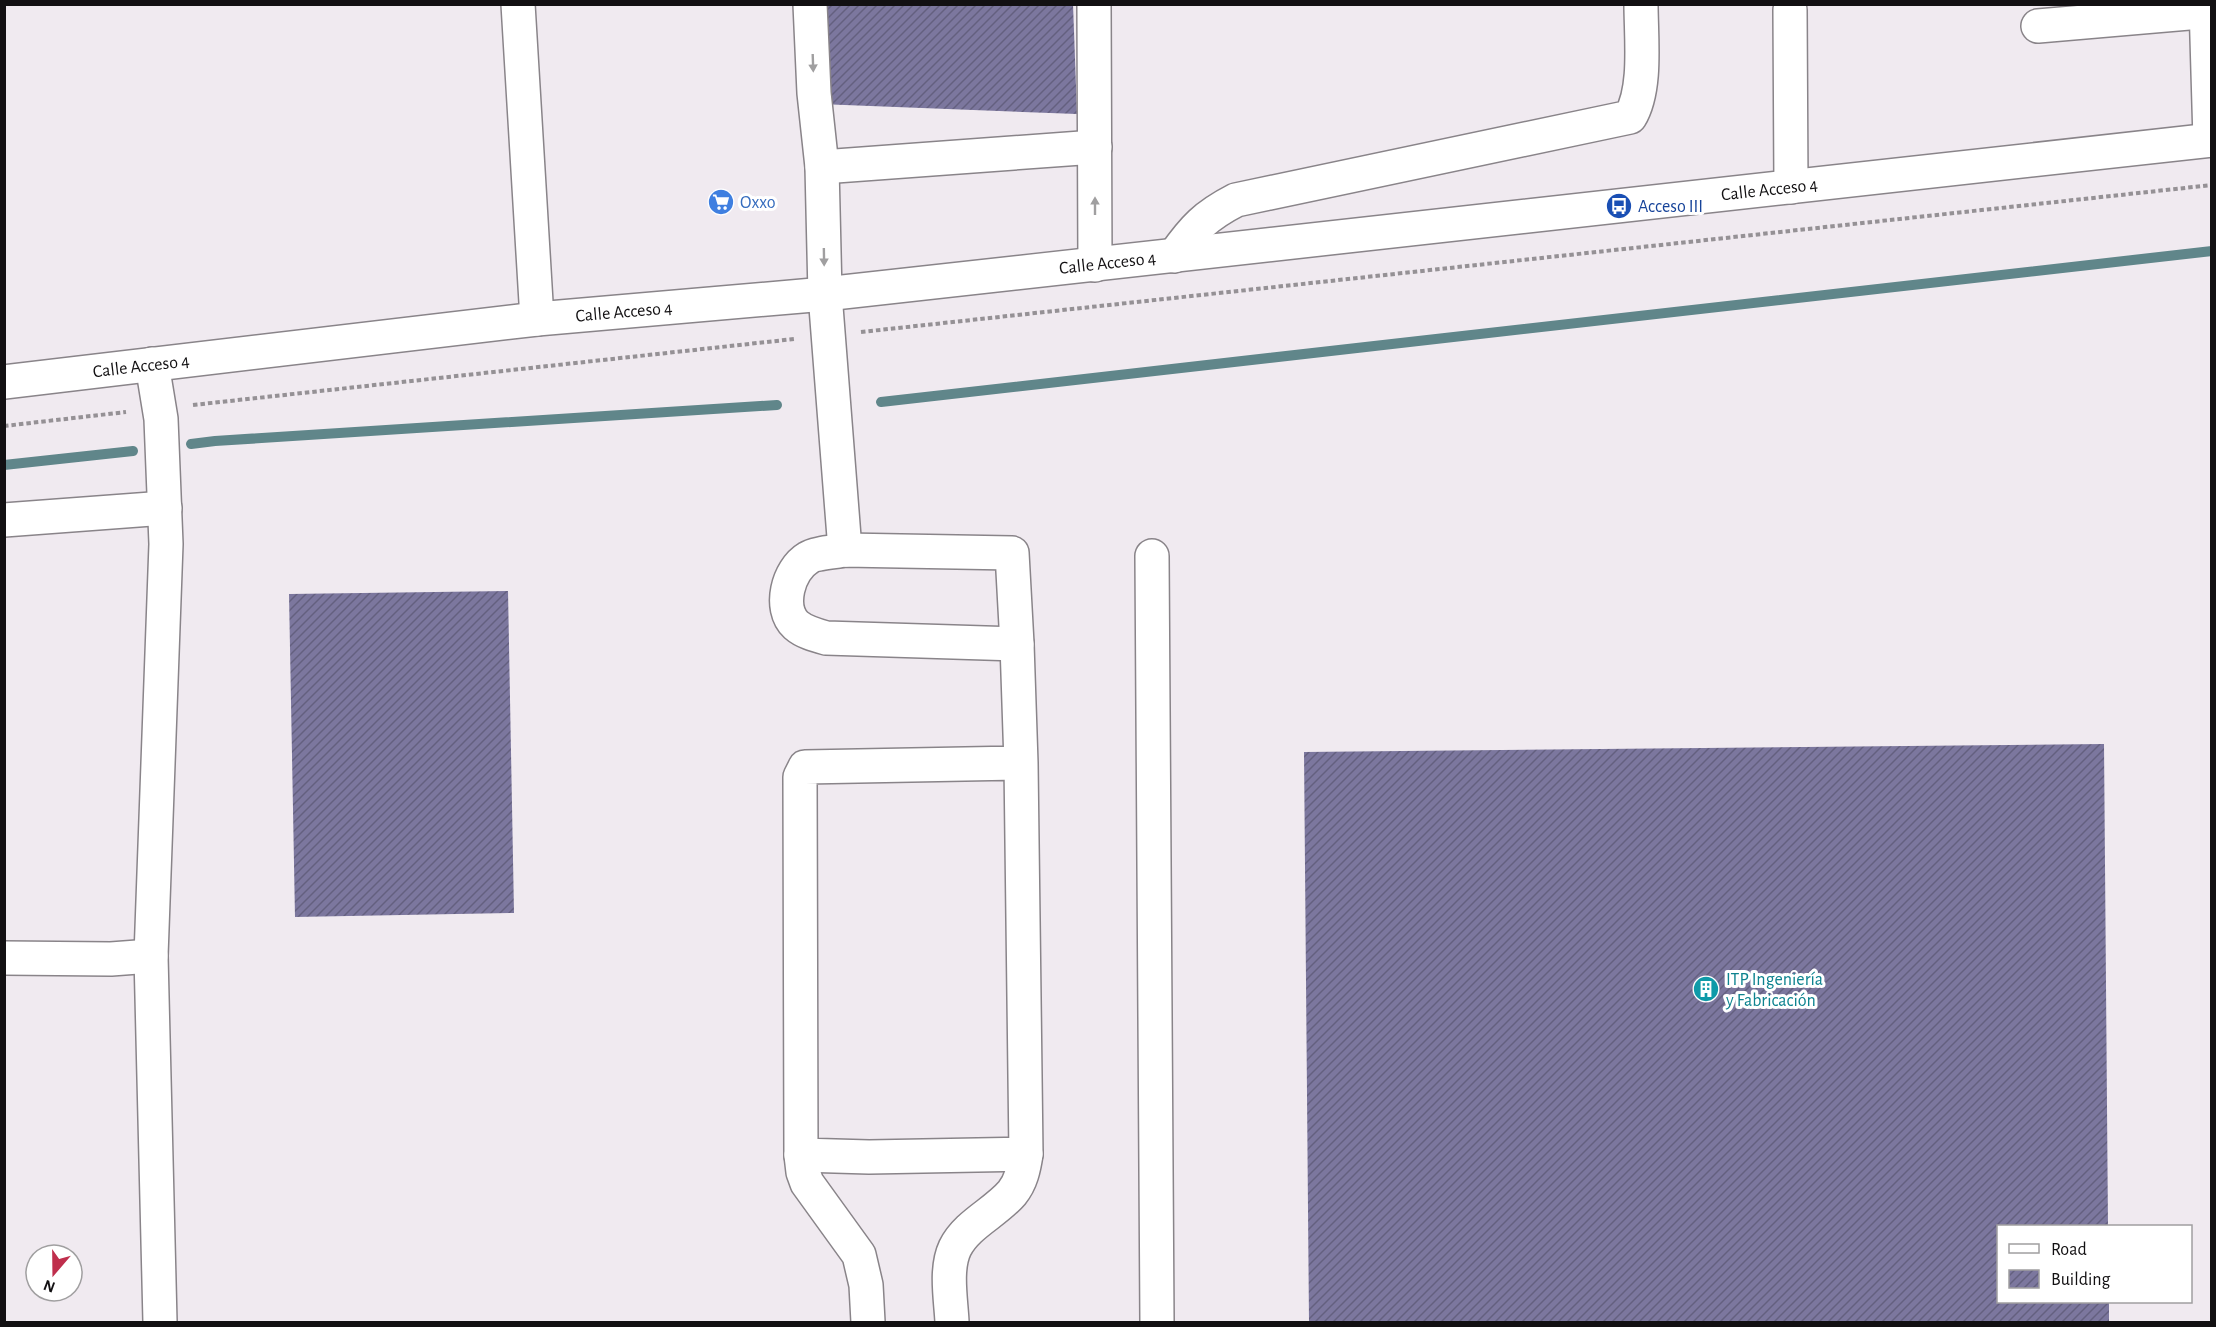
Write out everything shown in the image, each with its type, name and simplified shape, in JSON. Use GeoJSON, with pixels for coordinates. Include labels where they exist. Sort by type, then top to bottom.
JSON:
{"type":"FeatureCollection","features":[{"type":"Feature","properties":{"kind":"street"},"geometry":{"type":"LineString","coordinates":[[518,4],[537,319]]}},
{"type":"Feature","properties":{"kind":"street"},"geometry":{"type":"LineString","coordinates":[[810,4],[814,93],[822,167],[825,294],[845,550]]}},
{"type":"Feature","properties":{"kind":"street"},"geometry":{"type":"LineString","coordinates":[[1094,4],[1095,265]]}},
{"type":"Feature","properties":{"kind":"street"},"geometry":{"type":"LineString","coordinates":[[1174,256],[1193,230],[1212,212],[1236,200],[1630,117],[1637,106],[1640,85],[1641,4]]}},
{"type":"Feature","properties":{"kind":"street"},"geometry":{"type":"LineString","coordinates":[[2038,26],[2208,9],[2211,131]]}},
{"type":"Feature","properties":{"kind":"street"},"geometry":{"type":"LineString","coordinates":[[1790,10],[1791,187]]}},
{"type":"Feature","properties":{"kind":"street","name":"Calle Acceso 4"},"geometry":{"type":"LineString","coordinates":[[4,382],[537,319],[825,294],[1791,187],[2211,131]]}},
{"type":"Feature","properties":{"kind":"street"},"geometry":{"type":"LineString","coordinates":[[822,167],[1095,147]]}},
{"type":"Feature","properties":{"kind":"street"},"geometry":{"type":"LineString","coordinates":[[152,364],[159,409],[166,544],[151,957],[160,1323]]}},
{"type":"Feature","properties":{"kind":"street"},"geometry":{"type":"LineString","coordinates":[[4,520],[165,508]]}},
{"type":"Feature","properties":{"kind":"street"},"geometry":{"type":"LineString","coordinates":[[952,1323],[950,1267],[954,1249],[964,1234],[1012,1193],[1023,1173],[1026,1154],[1022,763],[1017,644],[1012,553],[845,550],[808,557],[795,573],[786,590],[787,609],[794,624],[810,633],[826,638],[1017,644]]}},
{"type":"Feature","properties":{"kind":"street"},"geometry":{"type":"LineString","coordinates":[[1152,556],[1157,1323]]}},
{"type":"Feature","properties":{"kind":"street"},"geometry":{"type":"LineString","coordinates":[[868,1323],[866,1285],[859,1255],[807,1183],[803,1172],[801,1155],[800,777],[805,767],[1022,763]]}},
{"type":"Feature","properties":{"kind":"street"},"geometry":{"type":"LineString","coordinates":[[4,958],[151,957]]}},
{"type":"Feature","properties":{"kind":"street"},"geometry":{"type":"LineString","coordinates":[[801,1155],[869,1157],[1026,1154]]}},
{"type":"Feature","properties":{"kind":"path"},"geometry":{"type":"LineString","coordinates":[[4,426],[2211,185]]}},
{"type":"Feature","properties":{"kind":"building"},"geometry":{"type":"Polygon","coordinates":[[[815,4],[1073,4],[1077,114],[819,104],[815,4]]]}},
{"type":"Feature","properties":{"kind":"building"},"geometry":{"type":"Polygon","coordinates":[[[508,591],[514,913],[295,917],[289,594],[508,591]]]}},
{"type":"Feature","properties":{"kind":"building","name":"ITP Ingeniería y Fabricación"},"geometry":{"type":"Polygon","coordinates":[[[2104,744],[2108,1225],[1997,1225],[1997,1303],[2109,1303],[2109,1322],[1309,1322],[1304,752],[2104,744]]]}},
{"type":"Feature","properties":{"kind":"waterway"},"geometry":{"type":"LineString","coordinates":[[881,402],[2212,251]]}},
{"type":"Feature","properties":{"kind":"waterway"},"geometry":{"type":"LineString","coordinates":[[191,444],[777,405]]}},
{"type":"Feature","properties":{"kind":"waterway"},"geometry":{"type":"LineString","coordinates":[[4,465],[133,451]]}},
{"type":"Feature","properties":{"kind":"place","name":"Oxxo"},"geometry":{"type":"Point","coordinates":[721,202]}},
{"type":"Feature","properties":{"kind":"place","name":"Acceso III"},"geometry":{"type":"Point","coordinates":[1619,206]}},
{"type":"Feature","properties":{"kind":"place","name":"ITP Ingeniería y Fabricación"},"geometry":{"type":"Point","coordinates":[1706,989]}}]}
